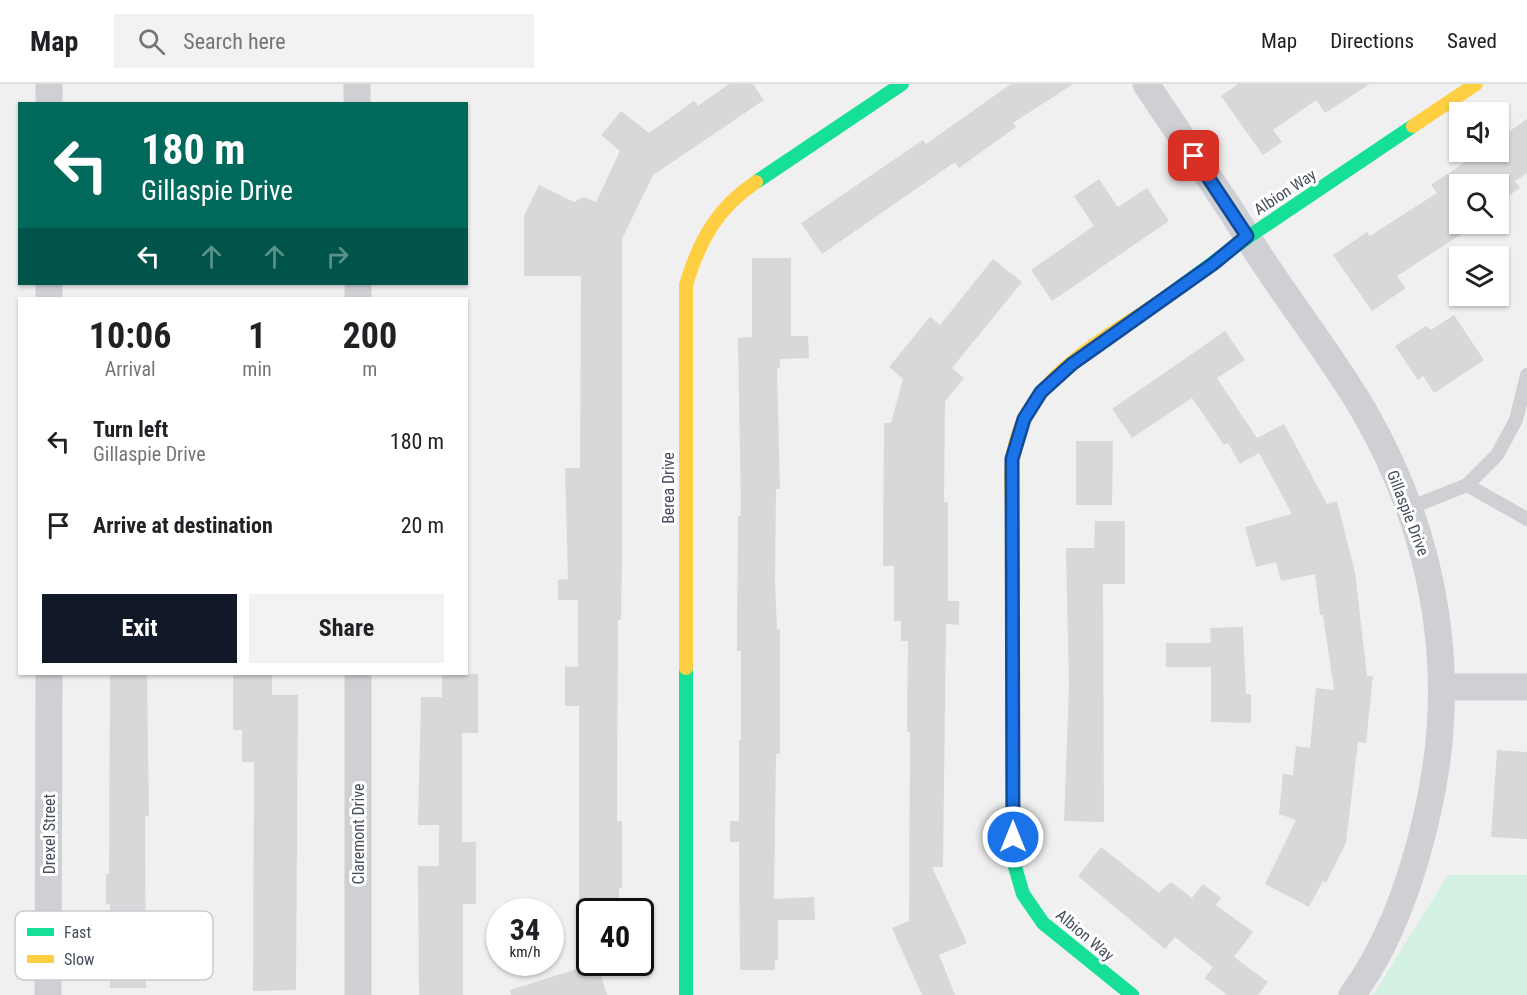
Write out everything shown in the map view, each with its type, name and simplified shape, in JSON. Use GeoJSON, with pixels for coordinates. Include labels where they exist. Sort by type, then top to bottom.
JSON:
{"type":"FeatureCollection","features":[{"type":"Feature","properties":{"kind":"street"},"geometry":{"type":"LineString","coordinates":[[49,84],[49,102]]}},
{"type":"Feature","properties":{"kind":"street"},"geometry":{"type":"LineString","coordinates":[[357,84],[357,102]]}},
{"type":"Feature","properties":{"kind":"street","name":"Berea Drive"},"geometry":{"type":"LineString","coordinates":[[686,995],[686,285],[698,243],[723,208],[740,193],[902,84]]}},
{"type":"Feature","properties":{"kind":"street","name":"Gillaspie Drive"},"geometry":{"type":"LineString","coordinates":[[1146,84],[1365,414],[1396,476],[1429,569],[1440,640],[1443,687],[1436,777],[1415,864],[1380,947],[1352,995]]}},
{"type":"Feature","properties":{"kind":"street","name":"Albion Way"},"geometry":{"type":"LineString","coordinates":[[1132,995],[1043,923],[1023,894],[1013,860],[1012,459],[1024,419],[1041,392],[1072,364],[1213,264],[1247,236],[1280,217],[1476,84]]}},
{"type":"Feature","properties":{"kind":"street","name":"Drexel Street"},"geometry":{"type":"LineString","coordinates":[[48,911],[49,675]]}},
{"type":"Feature","properties":{"kind":"street","name":"Claremont Drive"},"geometry":{"type":"LineString","coordinates":[[358,675],[358,995]]}},
{"type":"Feature","properties":{"kind":"street"},"geometry":{"type":"LineString","coordinates":[[1443,687],[1527,687]]}},
{"type":"Feature","properties":{"kind":"street","name":"Drexel Street"},"geometry":{"type":"LineString","coordinates":[[48,980],[48,995]]}},
{"type":"Feature","properties":{"kind":"lane"},"geometry":{"type":"LineString","coordinates":[[1407,509],[1467,485],[1497,455],[1511,429],[1527,375]]}},
{"type":"Feature","properties":{"kind":"lane"},"geometry":{"type":"LineString","coordinates":[[1467,485],[1527,519]]}},
{"type":"Feature","properties":{"kind":"green space"},"geometry":{"type":"Polygon","coordinates":[[[1448,875],[1527,875],[1527,995],[1373,995],[1448,875]]]}},
{"type":"Feature","properties":{"kind":"building"},"geometry":{"type":"Polygon","coordinates":[[[729,84],[753,84],[764,100],[653,175],[622,239],[622,558],[621,620],[618,620],[617,821],[622,821],[622,888],[619,888],[619,898],[579,898],[579,706],[565,706],[565,666],[578,667],[578,600],[558,600],[558,580],[568,579],[565,468],[580,468],[581,276],[524,276],[524,216],[539,185],[574,202],[584,197],[596,202],[620,151],[601,135],[621,111],[649,133],[694,101],[698,106],[729,84]]]}},
{"type":"Feature","properties":{"kind":"building"},"geometry":{"type":"Polygon","coordinates":[[[1011,84],[1073,84],[1013,123],[1016,127],[959,168],[955,162],[822,254],[801,223],[923,140],[926,144],[1011,84]]]}},
{"type":"Feature","properties":{"kind":"building"},"geometry":{"type":"Polygon","coordinates":[[[1238,84],[1370,84],[1325,113],[1316,100],[1273,130],[1282,142],[1263,155],[1221,96],[1238,84]]]}},
{"type":"Feature","properties":{"kind":"building"},"geometry":{"type":"Polygon","coordinates":[[[1527,119],[1527,173],[1515,181],[1520,188],[1509,196],[1509,174],[1449,174],[1449,234],[1462,234],[1397,276],[1406,288],[1372,311],[1333,255],[1367,232],[1370,236],[1437,193],[1431,185],[1465,162],[1509,162],[1509,131],[1527,119]]]}},
{"type":"Feature","properties":{"kind":"building"},"geometry":{"type":"Polygon","coordinates":[[[1099,179],[1118,207],[1147,188],[1169,221],[1052,301],[1031,270],[1094,226],[1074,196],[1099,179]]]}},
{"type":"Feature","properties":{"kind":"building"},"geometry":{"type":"Polygon","coordinates":[[[752,258],[791,258],[791,336],[808,336],[809,358],[780,359],[780,368],[777,368],[780,489],[776,489],[775,582],[777,629],[780,629],[780,754],[776,754],[774,899],[814,897],[815,920],[778,920],[778,960],[775,960],[775,970],[740,970],[739,842],[730,842],[730,821],[739,821],[739,740],[741,740],[741,651],[737,651],[738,516],[741,516],[738,338],[752,337],[752,258]]]}},
{"type":"Feature","properties":{"kind":"building"},"geometry":{"type":"Polygon","coordinates":[[[993,259],[1022,282],[952,368],[964,378],[945,401],[944,502],[948,502],[948,601],[959,601],[959,625],[946,624],[943,867],[932,867],[967,943],[939,955],[955,995],[922,995],[892,928],[909,921],[910,732],[907,732],[908,641],[901,641],[901,621],[894,621],[894,566],[883,566],[884,423],[891,423],[903,379],[889,367],[930,317],[940,325],[993,259]]]}},
{"type":"Feature","properties":{"kind":"building"},"geometry":{"type":"Polygon","coordinates":[[[1454,315],[1484,360],[1434,393],[1423,376],[1418,380],[1395,346],[1426,326],[1431,330],[1454,315]]]}},
{"type":"Feature","properties":{"kind":"building"},"geometry":{"type":"Polygon","coordinates":[[[1225,331],[1245,360],[1217,378],[1257,438],[1284,424],[1327,504],[1337,501],[1355,572],[1367,676],[1373,676],[1366,743],[1358,742],[1346,843],[1326,883],[1323,881],[1309,907],[1265,884],[1296,820],[1279,814],[1283,774],[1293,775],[1296,746],[1310,748],[1316,688],[1334,690],[1323,615],[1320,615],[1315,574],[1281,581],[1276,562],[1256,567],[1245,527],[1292,514],[1259,453],[1240,464],[1228,443],[1224,445],[1192,398],[1132,438],[1112,409],[1225,331]]]}},
{"type":"Feature","properties":{"kind":"building"},"geometry":{"type":"Polygon","coordinates":[[[1076,441],[1113,441],[1112,505],[1076,505],[1076,441]]]}},
{"type":"Feature","properties":{"kind":"building"},"geometry":{"type":"Polygon","coordinates":[[[1095,521],[1125,521],[1125,584],[1103,584],[1104,822],[1064,821],[1069,687],[1066,548],[1094,548],[1095,521]]]}},
{"type":"Feature","properties":{"kind":"building"},"geometry":{"type":"Polygon","coordinates":[[[1243,627],[1246,694],[1251,694],[1251,723],[1211,722],[1211,667],[1166,667],[1166,643],[1211,643],[1210,628],[1243,627]]]}},
{"type":"Feature","properties":{"kind":"building"},"geometry":{"type":"Polygon","coordinates":[[[478,674],[478,733],[462,733],[462,842],[476,842],[476,904],[463,904],[463,995],[419,995],[418,866],[439,866],[439,825],[418,825],[421,697],[442,697],[442,675],[478,674]]]}},
{"type":"Feature","properties":{"kind":"building"},"geometry":{"type":"Polygon","coordinates":[[[110,675],[147,675],[149,816],[145,816],[146,911],[110,911],[110,904],[106,904],[106,874],[109,874],[110,675]]]}},
{"type":"Feature","properties":{"kind":"building"},"geometry":{"type":"Polygon","coordinates":[[[233,675],[272,675],[272,695],[298,695],[296,990],[253,991],[254,762],[242,762],[242,730],[233,730],[233,675]]]}},
{"type":"Feature","properties":{"kind":"building"},"geometry":{"type":"Polygon","coordinates":[[[1497,750],[1527,752],[1527,839],[1491,837],[1497,750]]]}},
{"type":"Feature","properties":{"kind":"building"},"geometry":{"type":"Polygon","coordinates":[[[1101,847],[1159,893],[1171,882],[1192,898],[1203,884],[1221,898],[1216,905],[1253,932],[1234,957],[1268,982],[1258,995],[1227,995],[1205,978],[1213,967],[1175,937],[1165,949],[1078,876],[1101,847]]]}},
{"type":"Feature","properties":{"kind":"building"},"geometry":{"type":"Polygon","coordinates":[[[576,969],[576,976],[601,976],[607,995],[511,995],[510,990],[555,976],[564,976],[564,973],[576,969]]]}},
{"type":"Feature","properties":{"kind":"building"},"geometry":{"type":"Polygon","coordinates":[[[110,980],[146,980],[146,988],[110,988],[110,980]]]}},
{"type":"Feature","properties":{"kind":"traffic: fast"},"geometry":{"type":"LineString","coordinates":[[756,182],[902,84]]}},
{"type":"Feature","properties":{"kind":"traffic: fast"},"geometry":{"type":"LineString","coordinates":[[1176,290],[1248,237],[1413,126]]}},
{"type":"Feature","properties":{"kind":"traffic: fast"},"geometry":{"type":"LineString","coordinates":[[1012,515],[1013,860],[1023,894],[1043,923],[1132,995]]}},
{"type":"Feature","properties":{"kind":"traffic: fast"},"geometry":{"type":"LineString","coordinates":[[686,668],[686,995]]}},
{"type":"Feature","properties":{"kind":"traffic: slow"},"geometry":{"type":"LineString","coordinates":[[1413,126],[1476,84]]}},
{"type":"Feature","properties":{"kind":"traffic: slow"},"geometry":{"type":"LineString","coordinates":[[686,668],[686,285],[697,254],[711,227],[730,203],[756,182]]}},
{"type":"Feature","properties":{"kind":"traffic: slow"},"geometry":{"type":"LineString","coordinates":[[1012,515],[1012,460],[1020,430],[1034,403],[1052,380],[1075,360],[1176,290]]}},
{"type":"Feature","properties":{"kind":"route"},"geometry":{"type":"LineString","coordinates":[[1013,837],[1012,459],[1024,419],[1041,392],[1072,364],[1213,264],[1247,236],[1194,156]]}}]}
